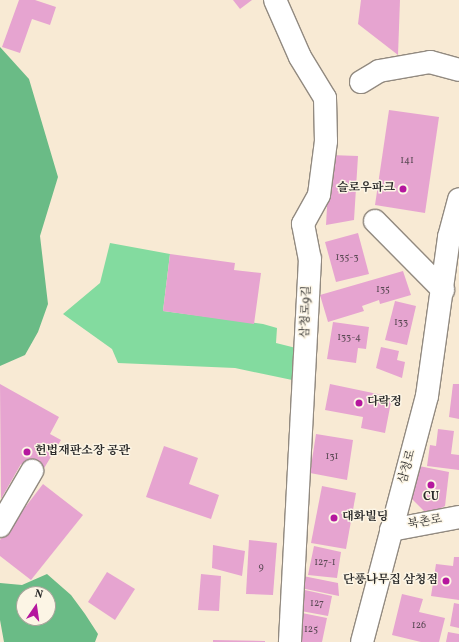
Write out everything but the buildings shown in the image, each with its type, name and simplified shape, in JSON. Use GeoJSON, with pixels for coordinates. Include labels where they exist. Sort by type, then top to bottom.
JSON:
{"type":"FeatureCollection","features":[{"type":"Feature","properties":{"kind":"street","name":"삼청로9길"},"geometry":{"type":"LineString","coordinates":[[275,0],[300,57],[325,98],[326,141],[319,195],[303,224],[310,259],[290,642]]}},
{"type":"Feature","properties":{"kind":"street"},"geometry":{"type":"LineString","coordinates":[[361,82],[379,71],[430,62],[459,70]]}},
{"type":"Feature","properties":{"kind":"street","name":"삼청로"},"geometry":{"type":"LineString","coordinates":[[362,642],[427,396],[443,290],[449,237],[459,199]]}},
{"type":"Feature","properties":{"kind":"street"},"geometry":{"type":"LineString","coordinates":[[375,221],[443,290]]}},
{"type":"Feature","properties":{"kind":"street"},"geometry":{"type":"LineString","coordinates":[[0,526],[32,471]]}},
{"type":"Feature","properties":{"kind":"street","name":"북촌로"},"geometry":{"type":"LineString","coordinates":[[391,530],[459,517]]}},
{"type":"Feature","properties":{"kind":"green space"},"geometry":{"type":"Polygon","coordinates":[[[0,47],[29,79],[58,177],[40,236],[48,304],[38,332],[25,355],[0,366],[0,47]]]}},
{"type":"Feature","properties":{"kind":"green space"},"geometry":{"type":"Polygon","coordinates":[[[110,243],[170,254],[163,311],[263,324],[277,328],[276,343],[300,349],[297,381],[235,368],[118,363],[112,349],[63,314],[100,283],[110,243]]]}},
{"type":"Feature","properties":{"kind":"green space"},"geometry":{"type":"Polygon","coordinates":[[[47,574],[71,595],[85,614],[98,634],[95,642],[4,642],[0,620],[0,583],[22,585],[47,574]]]}},
{"type":"Feature","properties":{"kind":"place","name":"슬로우파크"},"geometry":{"type":"Point","coordinates":[403,189]}},
{"type":"Feature","properties":{"kind":"place","name":"다락정"},"geometry":{"type":"Point","coordinates":[359,403]}},
{"type":"Feature","properties":{"kind":"place","name":"헌법재판소장 공관"},"geometry":{"type":"Point","coordinates":[27,452]}},
{"type":"Feature","properties":{"kind":"place","name":"CU"},"geometry":{"type":"Point","coordinates":[431,485]}},
{"type":"Feature","properties":{"kind":"place","name":"대화빌딩"},"geometry":{"type":"Point","coordinates":[334,518]}},
{"type":"Feature","properties":{"kind":"place","name":"단풍나무집 삼청점"},"geometry":{"type":"Point","coordinates":[446,581]}}]}
